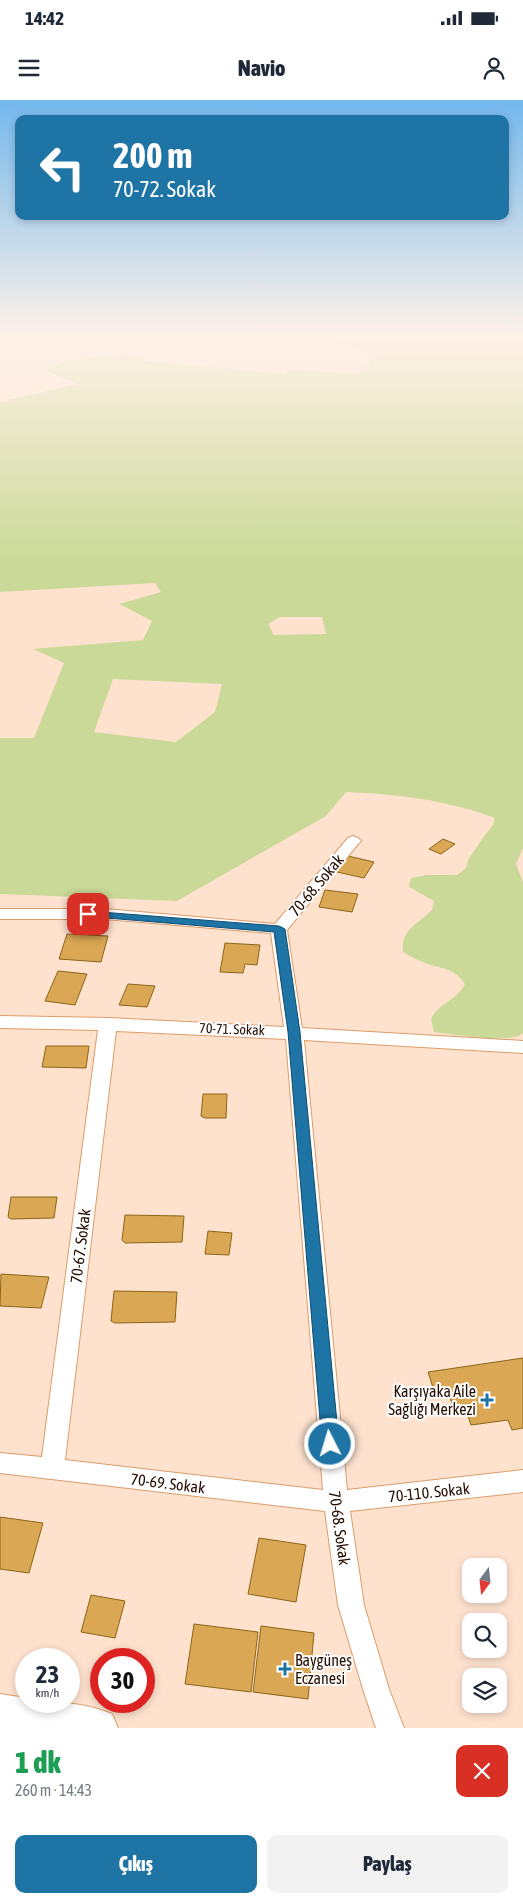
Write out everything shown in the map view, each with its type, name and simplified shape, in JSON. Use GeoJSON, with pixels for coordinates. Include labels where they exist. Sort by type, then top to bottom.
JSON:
{"type":"FeatureCollection","features":[{"type":"Feature","properties":{"kind":"street","name":"70-68. Sokak"},"geometry":{"type":"LineString","coordinates":[[353,841],[279,929],[294,1032],[336,1502],[351,1605],[376,1689],[390,1728]]}},
{"type":"Feature","properties":{"kind":"street"},"geometry":{"type":"LineString","coordinates":[[0,914],[105,914],[279,929]]}},
{"type":"Feature","properties":{"kind":"street","name":"70-71. Sokak"},"geometry":{"type":"LineString","coordinates":[[0,1022],[108,1024],[294,1032],[523,1047]]}},
{"type":"Feature","properties":{"kind":"street","name":"70-67. Sokak"},"geometry":{"type":"LineString","coordinates":[[52,1469],[108,1024]]}},
{"type":"Feature","properties":{"kind":"street","name":"70-69. Sokak"},"geometry":{"type":"LineString","coordinates":[[0,1463],[336,1502]]}},
{"type":"Feature","properties":{"kind":"street","name":"70-110. Sokak"},"geometry":{"type":"LineString","coordinates":[[336,1502],[523,1481]]}},
{"type":"Feature","properties":{"kind":"street"},"geometry":{"type":"LineString","coordinates":[[0,1714],[98,1728]]}},
{"type":"Feature","properties":{"kind":"green space"},"geometry":{"type":"Polygon","coordinates":[[[0,412],[523,412],[523,848],[516,864],[523,882],[523,1033],[507,1038],[481,1038],[434,1032],[431,1019],[434,1014],[457,994],[465,984],[453,972],[421,962],[403,952],[404,938],[407,933],[432,910],[434,901],[409,887],[411,878],[427,875],[457,875],[466,868],[468,860],[493,825],[495,818],[440,802],[384,794],[346,792],[326,816],[177,901],[0,894],[0,738],[34,738],[64,663],[33,649],[143,640],[152,621],[119,604],[161,592],[155,583],[0,592],[0,412]],[[280,617],[268,624],[274,635],[326,634],[322,617],[280,617]],[[113,679],[94,732],[176,742],[215,712],[222,684],[113,679]]]}},
{"type":"Feature","properties":{"kind":"building"},"geometry":{"type":"Polygon","coordinates":[[[443,839],[455,844],[441,854],[429,849],[443,839]]]}},
{"type":"Feature","properties":{"kind":"building"},"geometry":{"type":"Polygon","coordinates":[[[348,856],[374,862],[364,878],[337,872],[348,856]]]}},
{"type":"Feature","properties":{"kind":"building"},"geometry":{"type":"Polygon","coordinates":[[[325,890],[358,894],[352,912],[319,907],[325,890]]]}},
{"type":"Feature","properties":{"kind":"building"},"geometry":{"type":"Polygon","coordinates":[[[67,934],[108,936],[101,962],[59,959],[67,934]]]}},
{"type":"Feature","properties":{"kind":"building"},"geometry":{"type":"Polygon","coordinates":[[[225,943],[260,945],[257,965],[245,964],[243,973],[220,972],[225,943]]]}},
{"type":"Feature","properties":{"kind":"building"},"geometry":{"type":"Polygon","coordinates":[[[58,971],[87,974],[75,1005],[45,1001],[58,971]]]}},
{"type":"Feature","properties":{"kind":"building"},"geometry":{"type":"Polygon","coordinates":[[[128,984],[155,986],[147,1007],[119,1005],[128,984]]]}},
{"type":"Feature","properties":{"kind":"building"},"geometry":{"type":"Polygon","coordinates":[[[46,1046],[89,1046],[86,1068],[42,1067],[46,1046]]]}},
{"type":"Feature","properties":{"kind":"building"},"geometry":{"type":"Polygon","coordinates":[[[203,1094],[227,1094],[226,1118],[205,1118],[201,1116],[203,1094]]]}},
{"type":"Feature","properties":{"kind":"building"},"geometry":{"type":"Polygon","coordinates":[[[11,1197],[57,1197],[54,1218],[11,1219],[8,1217],[11,1197]]]}},
{"type":"Feature","properties":{"kind":"building"},"geometry":{"type":"Polygon","coordinates":[[[125,1215],[184,1216],[182,1242],[125,1243],[122,1240],[125,1215]]]}},
{"type":"Feature","properties":{"kind":"building"},"geometry":{"type":"Polygon","coordinates":[[[208,1231],[232,1233],[229,1255],[205,1254],[208,1231]]]}},
{"type":"Feature","properties":{"kind":"building"},"geometry":{"type":"Polygon","coordinates":[[[1,1274],[49,1277],[41,1308],[0,1306],[1,1274]]]}},
{"type":"Feature","properties":{"kind":"building"},"geometry":{"type":"Polygon","coordinates":[[[114,1291],[177,1292],[175,1322],[115,1323],[111,1321],[114,1291]]]}},
{"type":"Feature","properties":{"kind":"building","name":"Karşıyaka Aile Sağlığı Merkezi"},"geometry":{"type":"Polygon","coordinates":[[[523,1358],[523,1428],[512,1430],[508,1420],[471,1425],[465,1407],[454,1409],[448,1392],[435,1394],[428,1372],[523,1358]]]}},
{"type":"Feature","properties":{"kind":"building"},"geometry":{"type":"Polygon","coordinates":[[[0,1517],[43,1523],[29,1573],[0,1569],[0,1517]]]}},
{"type":"Feature","properties":{"kind":"building"},"geometry":{"type":"Polygon","coordinates":[[[259,1538],[306,1545],[296,1602],[248,1594],[259,1538]]]}},
{"type":"Feature","properties":{"kind":"building"},"geometry":{"type":"Polygon","coordinates":[[[91,1595],[125,1601],[115,1638],[81,1632],[91,1595]]]}},
{"type":"Feature","properties":{"kind":"building"},"geometry":{"type":"Polygon","coordinates":[[[194,1624],[258,1632],[251,1692],[185,1684],[194,1624]]]}},
{"type":"Feature","properties":{"kind":"building"},"geometry":{"type":"Polygon","coordinates":[[[261,1626],[314,1633],[308,1699],[253,1692],[261,1626]]]}},
{"type":"Feature","properties":{"kind":"place","name":"Karşıyaka Aile Sağlığı Merkezi"},"geometry":{"type":"Point","coordinates":[487,1400]}},
{"type":"Feature","properties":{"kind":"place","name":"Baygüneş Eczanesi"},"geometry":{"type":"Point","coordinates":[285,1669]}},
{"type":"Feature","properties":{"kind":"route"},"geometry":{"type":"LineString","coordinates":[[88,914],[279,929],[294,1032],[330,1444]]}}]}
